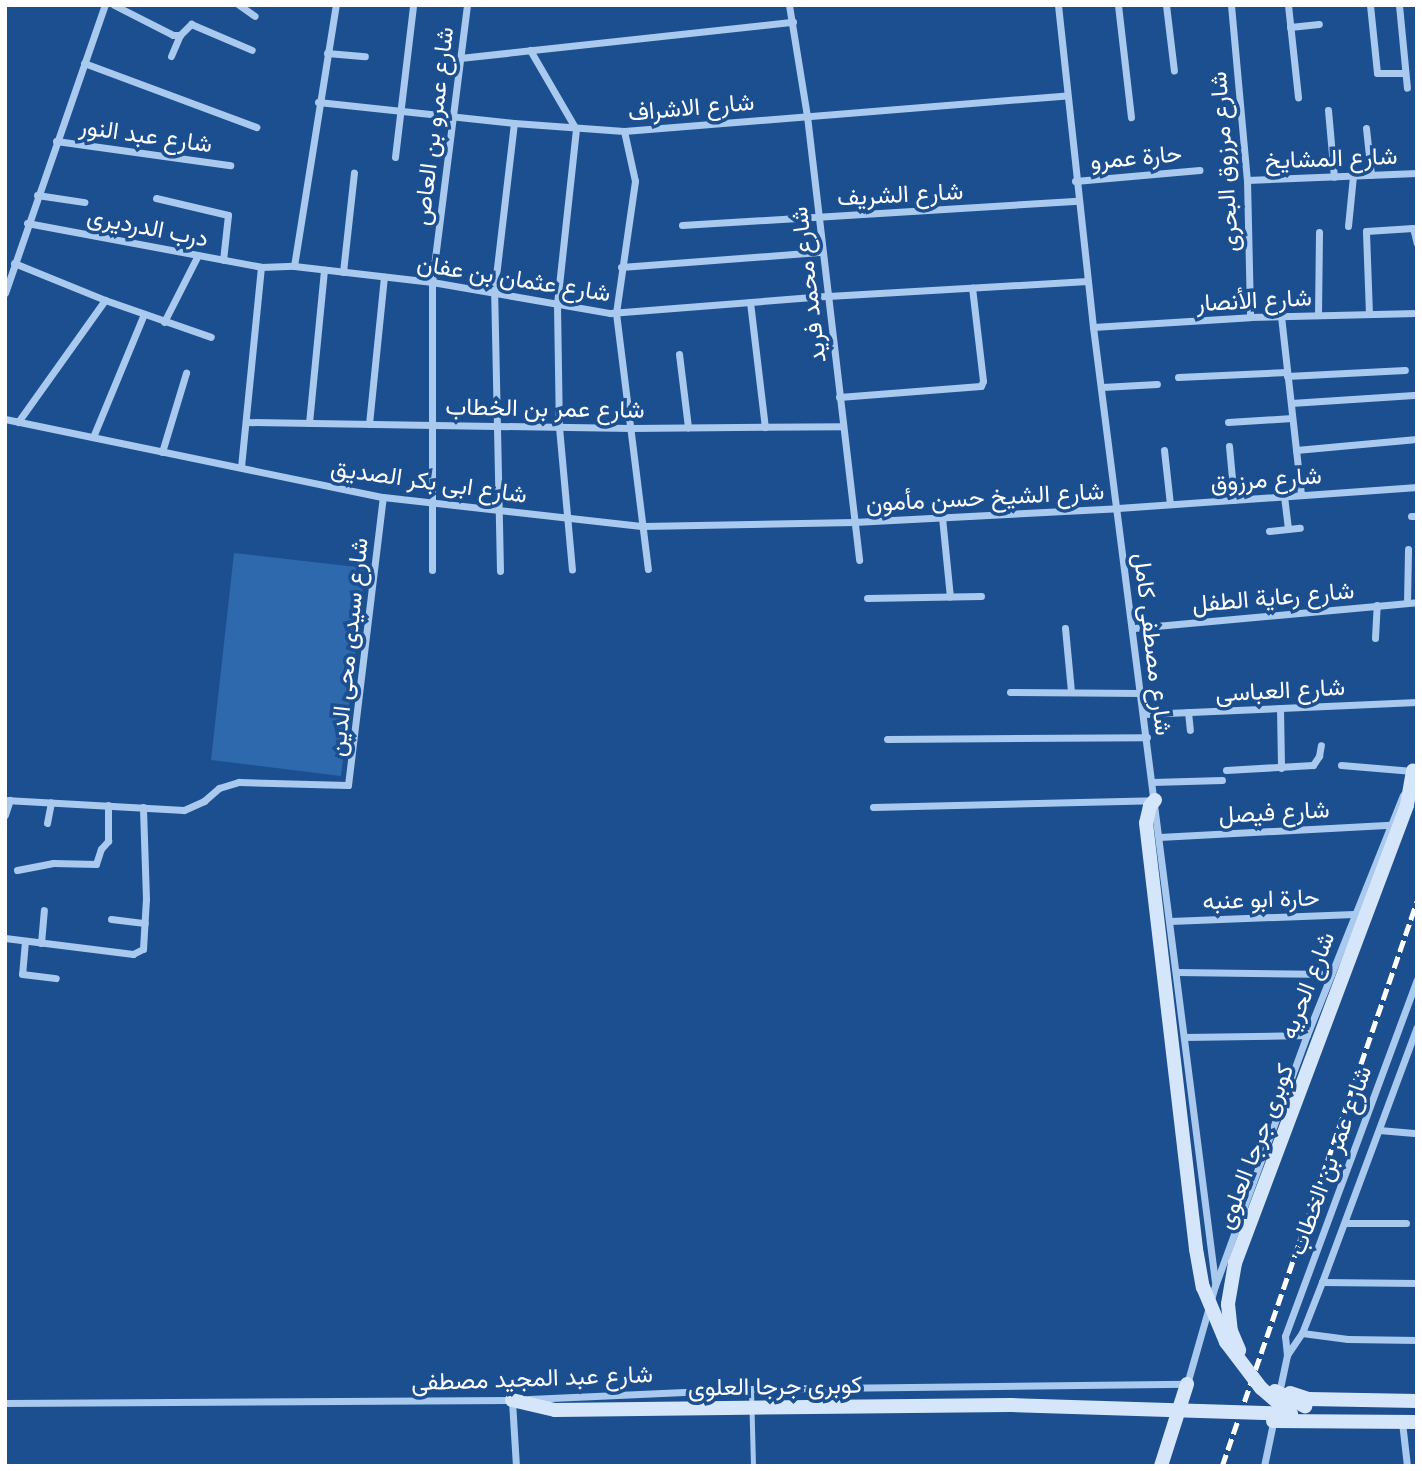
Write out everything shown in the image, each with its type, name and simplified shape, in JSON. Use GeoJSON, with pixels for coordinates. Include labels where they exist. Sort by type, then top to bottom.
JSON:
{"type":"FeatureCollection","features":[{"type":"Feature","properties":{"kind":"street"},"geometry":{"type":"LineString","coordinates":[[5,293],[27,223],[105,5]]}},
{"type":"Feature","properties":{"kind":"street"},"geometry":{"type":"LineString","coordinates":[[114,5],[173,35],[180,35]]}},
{"type":"Feature","properties":{"kind":"street"},"geometry":{"type":"LineString","coordinates":[[239,5],[256,16]]}},
{"type":"Feature","properties":{"kind":"street"},"geometry":{"type":"LineString","coordinates":[[294,267],[318,102],[336,5]]}},
{"type":"Feature","properties":{"kind":"street"},"geometry":{"type":"LineString","coordinates":[[395,157],[413,5]]}},
{"type":"Feature","properties":{"kind":"street","name":"شارع عمرو بن العاص"},"geometry":{"type":"LineString","coordinates":[[432,570],[432,282],[467,5]]}},
{"type":"Feature","properties":{"kind":"street","name":"شارع محمد فريد"},"geometry":{"type":"LineString","coordinates":[[789,5],[807,116],[859,560]]}},
{"type":"Feature","properties":{"kind":"street","name":"شارع مصطفى كامل"},"geometry":{"type":"LineString","coordinates":[[1058,5],[1075,181],[1142,693],[1215,1286]]}},
{"type":"Feature","properties":{"kind":"street"},"geometry":{"type":"LineString","coordinates":[[1118,5],[1130,117]]}},
{"type":"Feature","properties":{"kind":"street"},"geometry":{"type":"LineString","coordinates":[[1166,5],[1174,71]]}},
{"type":"Feature","properties":{"kind":"street","name":"شارع مرزوق البحرى"},"geometry":{"type":"LineString","coordinates":[[1231,5],[1247,180],[1250,317]]}},
{"type":"Feature","properties":{"kind":"street"},"geometry":{"type":"LineString","coordinates":[[1288,5],[1298,97]]}},
{"type":"Feature","properties":{"kind":"street"},"geometry":{"type":"LineString","coordinates":[[1370,5],[1377,73],[1405,73]]}},
{"type":"Feature","properties":{"kind":"street"},"geometry":{"type":"LineString","coordinates":[[1399,5],[1406,88]]}},
{"type":"Feature","properties":{"kind":"street"},"geometry":{"type":"LineString","coordinates":[[460,58],[793,22]]}},
{"type":"Feature","properties":{"kind":"street"},"geometry":{"type":"LineString","coordinates":[[171,56],[180,35],[191,24],[252,50]]}},
{"type":"Feature","properties":{"kind":"street"},"geometry":{"type":"LineString","coordinates":[[1290,27],[1319,24]]}},
{"type":"Feature","properties":{"kind":"street"},"geometry":{"type":"LineString","coordinates":[[530,50],[576,129],[557,305],[559,427],[572,569]]}},
{"type":"Feature","properties":{"kind":"street"},"geometry":{"type":"LineString","coordinates":[[327,53],[365,56]]}},
{"type":"Feature","properties":{"kind":"street"},"geometry":{"type":"LineString","coordinates":[[84,63],[256,127]]}},
{"type":"Feature","properties":{"kind":"street","name":"شارع الاشراف"},"geometry":{"type":"LineString","coordinates":[[318,102],[576,129],[624,131],[1067,95]]}},
{"type":"Feature","properties":{"kind":"street"},"geometry":{"type":"LineString","coordinates":[[1328,110],[1334,177]]}},
{"type":"Feature","properties":{"kind":"street"},"geometry":{"type":"LineString","coordinates":[[500,571],[494,293],[513,123]]}},
{"type":"Feature","properties":{"kind":"street"},"geometry":{"type":"LineString","coordinates":[[1366,128],[1371,175]]}},
{"type":"Feature","properties":{"kind":"street"},"geometry":{"type":"LineString","coordinates":[[624,131],[635,181],[616,313],[648,569]]}},
{"type":"Feature","properties":{"kind":"street","name":"شارع عبد النور"},"geometry":{"type":"LineString","coordinates":[[56,141],[230,165]]}},
{"type":"Feature","properties":{"kind":"street","name":"حارة عمرو"},"geometry":{"type":"LineString","coordinates":[[1075,181],[1200,170]]}},
{"type":"Feature","properties":{"kind":"street"},"geometry":{"type":"LineString","coordinates":[[343,272],[354,173]]}},
{"type":"Feature","properties":{"kind":"street","name":"شارع المشايخ"},"geometry":{"type":"LineString","coordinates":[[1247,180],[1417,173]]}},
{"type":"Feature","properties":{"kind":"street"},"geometry":{"type":"LineString","coordinates":[[1348,226],[1353,176]]}},
{"type":"Feature","properties":{"kind":"street"},"geometry":{"type":"LineString","coordinates":[[37,195],[84,202]]}},
{"type":"Feature","properties":{"kind":"street"},"geometry":{"type":"LineString","coordinates":[[156,198],[228,215],[223,260]]}},
{"type":"Feature","properties":{"kind":"street","name":"شارع الشريف"},"geometry":{"type":"LineString","coordinates":[[681,225],[1078,201]]}},
{"type":"Feature","properties":{"kind":"street","name":"درب الدرديرى"},"geometry":{"type":"LineString","coordinates":[[27,223],[261,267]]}},
{"type":"Feature","properties":{"kind":"street"},"geometry":{"type":"LineString","coordinates":[[1369,314],[1366,231],[1413,228],[1417,244]]}},
{"type":"Feature","properties":{"kind":"street"},"geometry":{"type":"LineString","coordinates":[[1318,315],[1319,232]]}},
{"type":"Feature","properties":{"kind":"street"},"geometry":{"type":"LineString","coordinates":[[621,267],[822,252]]}},
{"type":"Feature","properties":{"kind":"street"},"geometry":{"type":"LineString","coordinates":[[164,322],[198,255]]}},
{"type":"Feature","properties":{"kind":"street"},"geometry":{"type":"LineString","coordinates":[[14,263],[105,300],[211,337]]}},
{"type":"Feature","properties":{"kind":"street"},"geometry":{"type":"LineString","coordinates":[[241,467],[261,267]]}},
{"type":"Feature","properties":{"kind":"street","name":"شارع عثمان بن عفان"},"geometry":{"type":"LineString","coordinates":[[261,267],[294,267],[432,282],[616,313],[828,296],[1088,281]]}},
{"type":"Feature","properties":{"kind":"street"},"geometry":{"type":"LineString","coordinates":[[309,423],[324,270]]}},
{"type":"Feature","properties":{"kind":"street"},"geometry":{"type":"LineString","coordinates":[[369,424],[384,277]]}},
{"type":"Feature","properties":{"kind":"street"},"geometry":{"type":"LineString","coordinates":[[839,397],[981,386],[972,288]]}},
{"type":"Feature","properties":{"kind":"street"},"geometry":{"type":"LineString","coordinates":[[18,422],[105,300]]}},
{"type":"Feature","properties":{"kind":"street"},"geometry":{"type":"LineString","coordinates":[[750,302],[765,427]]}},
{"type":"Feature","properties":{"kind":"street","name":"شارع الأنصار"},"geometry":{"type":"LineString","coordinates":[[1093,327],[1250,317],[1417,313]]}},
{"type":"Feature","properties":{"kind":"street"},"geometry":{"type":"LineString","coordinates":[[93,437],[144,314]]}},
{"type":"Feature","properties":{"kind":"street"},"geometry":{"type":"LineString","coordinates":[[1281,316],[1301,495]]}},
{"type":"Feature","properties":{"kind":"street"},"geometry":{"type":"LineString","coordinates":[[679,354],[688,427]]}},
{"type":"Feature","properties":{"kind":"street"},"geometry":{"type":"LineString","coordinates":[[1178,377],[1405,370]]}},
{"type":"Feature","properties":{"kind":"street"},"geometry":{"type":"LineString","coordinates":[[162,452],[186,373]]}},
{"type":"Feature","properties":{"kind":"street"},"geometry":{"type":"LineString","coordinates":[[1102,387],[1157,384]]}},
{"type":"Feature","properties":{"kind":"street"},"geometry":{"type":"LineString","coordinates":[[1291,403],[1414,395]]}},
{"type":"Feature","properties":{"kind":"street"},"geometry":{"type":"LineString","coordinates":[[1228,422],[1292,418]]}},
{"type":"Feature","properties":{"kind":"street","name":"شارع ابى بكر الصديق"},"geometry":{"type":"LineString","coordinates":[[5,419],[383,496],[432,502],[643,526],[854,522]]}},
{"type":"Feature","properties":{"kind":"street","name":"شارع عمر بن الخطاب"},"geometry":{"type":"LineString","coordinates":[[246,422],[631,428],[843,426]]}},
{"type":"Feature","properties":{"kind":"street"},"geometry":{"type":"LineString","coordinates":[[1296,450],[1417,439]]}},
{"type":"Feature","properties":{"kind":"street"},"geometry":{"type":"LineString","coordinates":[[1229,446],[1234,500]]}},
{"type":"Feature","properties":{"kind":"street"},"geometry":{"type":"LineString","coordinates":[[1164,450],[1170,504]]}},
{"type":"Feature","properties":{"kind":"street","name":"شارع مرزوق"},"geometry":{"type":"LineString","coordinates":[[1118,508],[1417,487]]}},
{"type":"Feature","properties":{"kind":"street","name":"شارع سيدى محى الدين"},"geometry":{"type":"LineString","coordinates":[[8,800],[184,810],[195,807],[219,788],[239,782],[348,785],[383,496]]}},
{"type":"Feature","properties":{"kind":"street"},"geometry":{"type":"LineString","coordinates":[[1284,496],[1288,529]]}},
{"type":"Feature","properties":{"kind":"street","name":"شارع الشيخ حسن مأمون"},"geometry":{"type":"LineString","coordinates":[[854,522],[1118,508]]}},
{"type":"Feature","properties":{"kind":"street"},"geometry":{"type":"LineString","coordinates":[[942,517],[950,597]]}},
{"type":"Feature","properties":{"kind":"street"},"geometry":{"type":"LineString","coordinates":[[1269,531],[1300,528]]}},
{"type":"Feature","properties":{"kind":"street"},"geometry":{"type":"LineString","coordinates":[[1407,603],[1408,548]]}},
{"type":"Feature","properties":{"kind":"street"},"geometry":{"type":"LineString","coordinates":[[867,598],[981,596]]}},
{"type":"Feature","properties":{"kind":"street","name":"شارع رعاية الطفل"},"geometry":{"type":"LineString","coordinates":[[1133,628],[1417,602]]}},
{"type":"Feature","properties":{"kind":"street"},"geometry":{"type":"LineString","coordinates":[[1375,638],[1377,605]]}},
{"type":"Feature","properties":{"kind":"street"},"geometry":{"type":"LineString","coordinates":[[1065,628],[1071,692]]}},
{"type":"Feature","properties":{"kind":"street"},"geometry":{"type":"LineString","coordinates":[[1010,692],[1142,693]]}},
{"type":"Feature","properties":{"kind":"street","name":"شارع العباسى"},"geometry":{"type":"LineString","coordinates":[[1144,714],[1417,702]]}},
{"type":"Feature","properties":{"kind":"street"},"geometry":{"type":"LineString","coordinates":[[1280,708],[1282,768]]}},
{"type":"Feature","properties":{"kind":"street"},"geometry":{"type":"LineString","coordinates":[[1188,712],[1190,730]]}},
{"type":"Feature","properties":{"kind":"street"},"geometry":{"type":"LineString","coordinates":[[887,739],[1147,737]]}},
{"type":"Feature","properties":{"kind":"street"},"geometry":{"type":"LineString","coordinates":[[1226,770],[1313,765],[1320,756],[1321,745]]}},
{"type":"Feature","properties":{"kind":"street"},"geometry":{"type":"LineString","coordinates":[[1340,765],[1415,767]]}},
{"type":"Feature","properties":{"kind":"street","name":"شارع الحريه"},"geometry":{"type":"LineString","coordinates":[[1186,1384],[1215,1286],[1307,1035],[1415,767]]}},
{"type":"Feature","properties":{"kind":"street","name":"كوبرى جرجا العلوى"},"geometry":{"type":"LineString","coordinates":[[1298,1410],[1269,1387],[1242,1356],[1231,1331],[1228,1304],[1235,1264],[1407,805],[1415,767]]}},
{"type":"Feature","properties":{"kind":"street"},"geometry":{"type":"LineString","coordinates":[[1152,782],[1222,780]]}},
{"type":"Feature","properties":{"kind":"street"},"geometry":{"type":"LineString","coordinates":[[5,815],[8,800]]}},
{"type":"Feature","properties":{"kind":"street"},"geometry":{"type":"LineString","coordinates":[[873,807],[1155,800]]}},
{"type":"Feature","properties":{"kind":"street","name":"كوبرى جرجا العلوى"},"geometry":{"type":"LineString","coordinates":[[1155,800],[1150,806],[1146,823],[1196,1249],[1209,1306],[1226,1342],[1261,1388],[1298,1410],[1417,1407]]}},
{"type":"Feature","properties":{"kind":"street"},"geometry":{"type":"LineString","coordinates":[[47,823],[51,802]]}},
{"type":"Feature","properties":{"kind":"street"},"geometry":{"type":"LineString","coordinates":[[18,870],[53,863],[96,864],[101,849],[108,841],[108,805]]}},
{"type":"Feature","properties":{"kind":"street"},"geometry":{"type":"LineString","coordinates":[[5,938],[133,954],[143,949],[144,807]]}},
{"type":"Feature","properties":{"kind":"street","name":"شارع فيصل"},"geometry":{"type":"LineString","coordinates":[[1159,837],[1391,825]]}},
{"type":"Feature","properties":{"kind":"street"},"geometry":{"type":"LineString","coordinates":[[41,943],[44,910]]}},
{"type":"Feature","properties":{"kind":"street","name":"حارة ابو عنبه"},"geometry":{"type":"LineString","coordinates":[[1170,921],[1354,914]]}},
{"type":"Feature","properties":{"kind":"street"},"geometry":{"type":"LineString","coordinates":[[111,919],[145,922]]}},
{"type":"Feature","properties":{"kind":"street"},"geometry":{"type":"LineString","coordinates":[[24,941],[22,974],[56,978]]}},
{"type":"Feature","properties":{"kind":"street"},"geometry":{"type":"LineString","coordinates":[[1176,972],[1331,974]]}},
{"type":"Feature","properties":{"kind":"street","name":"شارع عمر بن الخطاب"},"geometry":{"type":"LineString","coordinates":[[1264,1466],[1287,1355],[1285,1336],[1417,980]]}},
{"type":"Feature","properties":{"kind":"street","name":"شارع عمر بن الخطاب"},"geometry":{"type":"LineString","coordinates":[[1287,1355],[1302,1333],[1417,1027]]}},
{"type":"Feature","properties":{"kind":"street"},"geometry":{"type":"LineString","coordinates":[[1184,1037],[1307,1035]]}},
{"type":"Feature","properties":{"kind":"street"},"geometry":{"type":"LineString","coordinates":[[1379,1130],[1417,1133]]}},
{"type":"Feature","properties":{"kind":"street"},"geometry":{"type":"LineString","coordinates":[[1345,1223],[1406,1223]]}},
{"type":"Feature","properties":{"kind":"street"},"geometry":{"type":"LineString","coordinates":[[1322,1282],[1417,1283]]}},
{"type":"Feature","properties":{"kind":"street"},"geometry":{"type":"LineString","coordinates":[[1302,1333],[1348,1339],[1417,1340]]}},
{"type":"Feature","properties":{"kind":"street"},"geometry":{"type":"LineString","coordinates":[[1160,1466],[1186,1384]]}},
{"type":"Feature","properties":{"kind":"street","name":"شارع عبد المجيد مصطفى"},"geometry":{"type":"LineString","coordinates":[[5,1403],[512,1400],[751,1389],[1186,1384]]}},
{"type":"Feature","properties":{"kind":"street"},"geometry":{"type":"LineString","coordinates":[[1280,1387],[1295,1396],[1308,1399],[1417,1401]]}},
{"type":"Feature","properties":{"kind":"street"},"geometry":{"type":"LineString","coordinates":[[512,1400],[516,1466]]}},
{"type":"Feature","properties":{"kind":"street","name":"كوبرى جرجا العلوى"},"geometry":{"type":"LineString","coordinates":[[512,1400],[555,1410],[1011,1405],[1417,1415]]}},
{"type":"Feature","properties":{"kind":"street"},"geometry":{"type":"LineString","coordinates":[[1273,1421],[1409,1422],[1406,1466]]}},
{"type":"Feature","properties":{"kind":"lane"},"geometry":{"type":"LineString","coordinates":[[751,1389],[753,1466]]}},
{"type":"Feature","properties":{"kind":"shaded area"},"geometry":{"type":"Polygon","coordinates":[[[234,553],[365,568],[341,776],[211,760],[234,553]]]}},
{"type":"Feature","properties":{"kind":"railway"},"geometry":{"type":"LineString","coordinates":[[1222,1466],[1417,901]]}}]}
